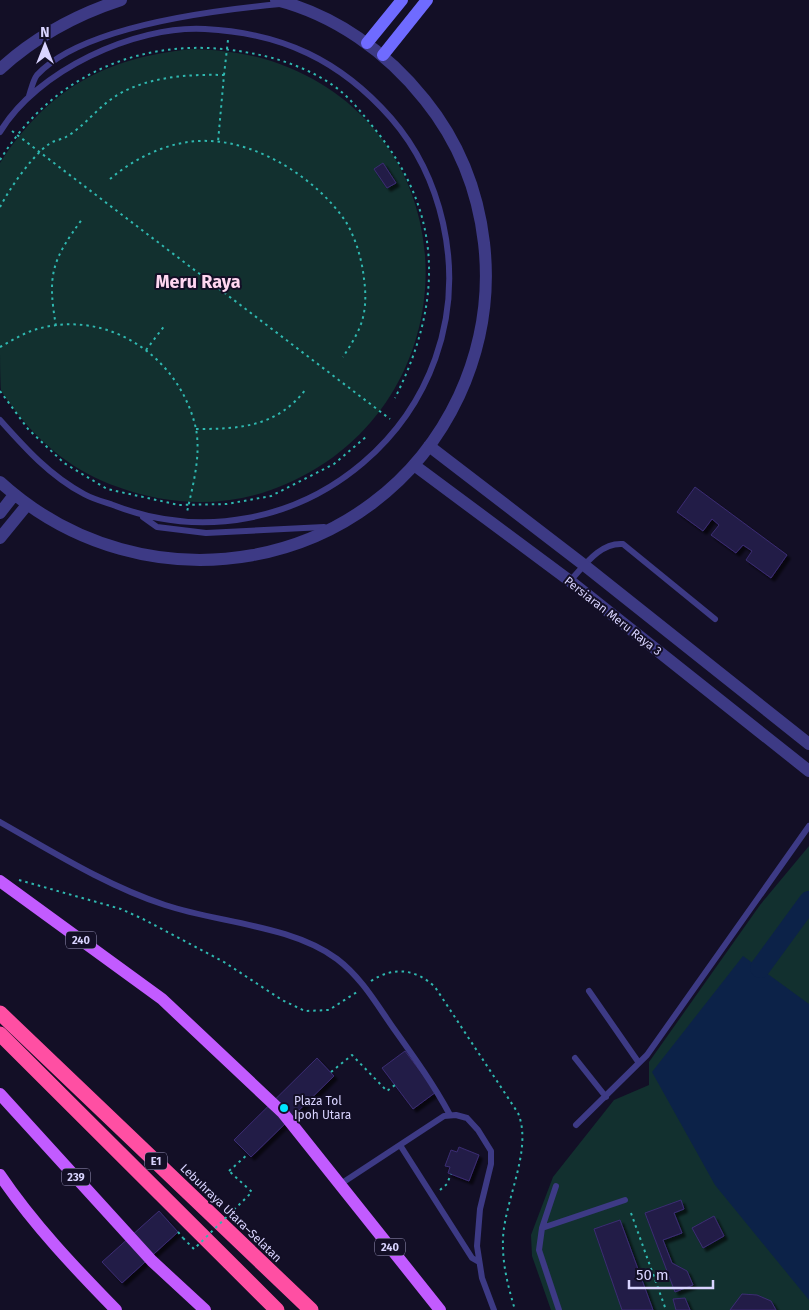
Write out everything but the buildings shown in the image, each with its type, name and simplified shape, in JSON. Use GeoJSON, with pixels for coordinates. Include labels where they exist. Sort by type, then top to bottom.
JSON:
{"type":"FeatureCollection","features":[{"type":"Feature","properties":{"kind":"highway","name":"Lebuhraya Utara–Selatan"},"geometry":{"type":"LineString","coordinates":[[0,1013],[311,1310]]}},
{"type":"Feature","properties":{"kind":"highway","name":"E1"},"geometry":{"type":"LineString","coordinates":[[0,1034],[277,1310]]}},
{"type":"Feature","properties":{"kind":"main road"},"geometry":{"type":"LineString","coordinates":[[367,43],[402,0]]}},
{"type":"Feature","properties":{"kind":"main road"},"geometry":{"type":"LineString","coordinates":[[383,56],[427,0]]}},
{"type":"Feature","properties":{"kind":"main road","name":"240"},"geometry":{"type":"LineString","coordinates":[[0,881],[162,998],[283,1113],[440,1310]]}},
{"type":"Feature","properties":{"kind":"main road","name":"239"},"geometry":{"type":"LineString","coordinates":[[0,1094],[152,1261],[204,1310]]}},
{"type":"Feature","properties":{"kind":"main road"},"geometry":{"type":"LineString","coordinates":[[0,1175],[16,1199],[74,1266],[116,1310]]}},
{"type":"Feature","properties":{"kind":"street"},"geometry":{"type":"LineString","coordinates":[[0,69],[19,52],[52,29],[88,11],[121,0]]}},
{"type":"Feature","properties":{"kind":"street"},"geometry":{"type":"LineString","coordinates":[[0,482],[26,505],[61,526],[98,543],[137,555],[178,560],[219,560],[259,555],[298,544],[336,526],[378,499],[414,465],[451,413],[463,386],[479,340],[485,301],[486,262],[484,242],[472,184],[456,148],[436,114],[412,83],[367,43],[315,13],[281,1]]}},
{"type":"Feature","properties":{"kind":"street","name":"Persiaran Meru Raya 3"},"geometry":{"type":"LineString","coordinates":[[429,446],[584,565],[809,744]]}},
{"type":"Feature","properties":{"kind":"street","name":"Persiaran Meru Raya 3"},"geometry":{"type":"LineString","coordinates":[[414,465],[570,581],[809,771]]}},
{"type":"Feature","properties":{"kind":"street"},"geometry":{"type":"LineString","coordinates":[[0,513],[14,495]]}},
{"type":"Feature","properties":{"kind":"street"},"geometry":{"type":"LineString","coordinates":[[0,538],[26,505]]}},
{"type":"Feature","properties":{"kind":"lane"},"geometry":{"type":"LineString","coordinates":[[29,97],[36,76],[56,59],[118,32],[193,16],[281,1]]}},
{"type":"Feature","properties":{"kind":"lane"},"geometry":{"type":"LineString","coordinates":[[0,132],[29,97],[79,60],[136,37],[197,28],[259,35],[317,56],[368,91],[409,138],[436,193],[450,253],[448,314],[431,374],[400,426],[355,471],[301,503],[240,521],[184,523],[141,516],[84,494],[33,459],[0,420]]}},
{"type":"Feature","properties":{"kind":"lane"},"geometry":{"type":"LineString","coordinates":[[141,516],[157,527],[206,533],[336,526]]}},
{"type":"Feature","properties":{"kind":"lane"},"geometry":{"type":"LineString","coordinates":[[570,581],[584,565],[604,548],[613,543],[623,544],[715,619]]}},
{"type":"Feature","properties":{"kind":"lane"},"geometry":{"type":"LineString","coordinates":[[0,822],[140,896],[195,914],[272,932],[321,949],[338,960],[364,986],[438,1093],[450,1115]]}},
{"type":"Feature","properties":{"kind":"lane"},"geometry":{"type":"LineString","coordinates":[[576,1125],[639,1063],[809,826]]}},
{"type":"Feature","properties":{"kind":"lane"},"geometry":{"type":"LineString","coordinates":[[588,991],[639,1063]]}},
{"type":"Feature","properties":{"kind":"lane"},"geometry":{"type":"LineString","coordinates":[[575,1058],[606,1097]]}},
{"type":"Feature","properties":{"kind":"lane"},"geometry":{"type":"LineString","coordinates":[[339,1185],[444,1116],[461,1116],[472,1123],[491,1151],[491,1164],[478,1230],[479,1262],[494,1310]]}},
{"type":"Feature","properties":{"kind":"lane"},"geometry":{"type":"LineString","coordinates":[[400,1145],[472,1258],[479,1262]]}},
{"type":"Feature","properties":{"kind":"lane"},"geometry":{"type":"LineString","coordinates":[[556,1186],[542,1228],[540,1250],[559,1310]]}},
{"type":"Feature","properties":{"kind":"lane"},"geometry":{"type":"LineString","coordinates":[[542,1228],[625,1200]]}},
{"type":"Feature","properties":{"kind":"path"},"geometry":{"type":"LineString","coordinates":[[218,142],[228,49],[228,30]]}},
{"type":"Feature","properties":{"kind":"path"},"geometry":{"type":"LineString","coordinates":[[0,160],[31,118],[68,87],[128,57],[179,49],[228,49],[278,60],[335,86],[353,103],[406,172],[421,208],[424,223],[428,258],[428,290],[418,348],[395,398]]}},
{"type":"Feature","properties":{"kind":"path"},"geometry":{"type":"LineString","coordinates":[[0,207],[19,179],[49,143],[66,137],[111,99],[131,89],[180,76],[224,75]]}},
{"type":"Feature","properties":{"kind":"path"},"geometry":{"type":"LineString","coordinates":[[4,125],[400,426]]}},
{"type":"Feature","properties":{"kind":"path"},"geometry":{"type":"LineString","coordinates":[[110,179],[126,165],[152,152],[180,144],[218,142],[235,144],[267,156],[293,172],[324,197],[346,223],[362,258],[366,294],[363,320],[343,358]]}},
{"type":"Feature","properties":{"kind":"path"},"geometry":{"type":"LineString","coordinates":[[56,326],[51,286],[54,263],[67,240],[83,218]]}},
{"type":"Feature","properties":{"kind":"path"},"geometry":{"type":"LineString","coordinates":[[146,350],[165,324]]}},
{"type":"Feature","properties":{"kind":"path"},"geometry":{"type":"LineString","coordinates":[[0,347],[34,330],[78,325],[106,329],[132,340],[168,369],[182,392],[196,429],[197,457],[184,523]]}},
{"type":"Feature","properties":{"kind":"path"},"geometry":{"type":"LineString","coordinates":[[196,429],[248,426],[278,416],[298,400],[306,390]]}},
{"type":"Feature","properties":{"kind":"path"},"geometry":{"type":"LineString","coordinates":[[0,391],[28,429],[46,448],[64,462],[107,489],[188,506],[227,504],[271,496],[334,464],[367,436]]}},
{"type":"Feature","properties":{"kind":"path"},"geometry":{"type":"LineString","coordinates":[[19,880],[121,909],[143,919],[224,962],[282,1000],[305,1011],[329,1010],[380,975],[394,972],[410,972],[424,977],[435,987],[518,1113],[522,1123],[523,1138],[506,1212],[503,1238],[504,1275],[515,1310]]}},
{"type":"Feature","properties":{"kind":"path"},"geometry":{"type":"LineString","coordinates":[[331,1072],[352,1055],[387,1091],[395,1085]]}},
{"type":"Feature","properties":{"kind":"path"},"geometry":{"type":"LineString","coordinates":[[178,1232],[194,1249],[252,1192],[229,1171],[248,1154]]}},
{"type":"Feature","properties":{"kind":"path"},"geometry":{"type":"LineString","coordinates":[[447,1184],[451,1174]]}},
{"type":"Feature","properties":{"kind":"path"},"geometry":{"type":"LineString","coordinates":[[631,1212],[666,1310]]}},
{"type":"Feature","properties":{"kind":"green space"},"geometry":{"type":"Polygon","coordinates":[[[191,49],[241,54],[278,63],[290,68],[350,105],[393,155],[418,213],[426,276],[416,339],[389,397],[346,447],[286,484],[245,497],[202,502],[181,501],[139,494],[103,481],[73,465],[47,445],[24,422],[2,393],[0,377],[0,163],[18,137],[38,115],[81,82],[131,60],[160,53],[191,49]]]}},
{"type":"Feature","properties":{"kind":"green space"},"geometry":{"type":"Polygon","coordinates":[[[809,846],[809,1310],[551,1310],[532,1256],[531,1235],[553,1177],[614,1100],[649,1085],[649,1062],[760,905],[809,846]]]}},
{"type":"Feature","properties":{"kind":"water"},"geometry":{"type":"Polygon","coordinates":[[[743,956],[809,1004],[809,1300],[715,1185],[652,1072],[743,956]]]}},
{"type":"Feature","properties":{"kind":"waterway"},"geometry":{"type":"LineString","coordinates":[[760,968],[809,901]]}},
{"type":"Feature","properties":{"kind":"place","name":"Plaza Tol Ipoh Utara"},"geometry":{"type":"Point","coordinates":[284,1108]}},
{"type":"Feature","properties":{"kind":"district","name":"Meru Raya"},"geometry":{"type":"Point","coordinates":[198,282]}}]}
